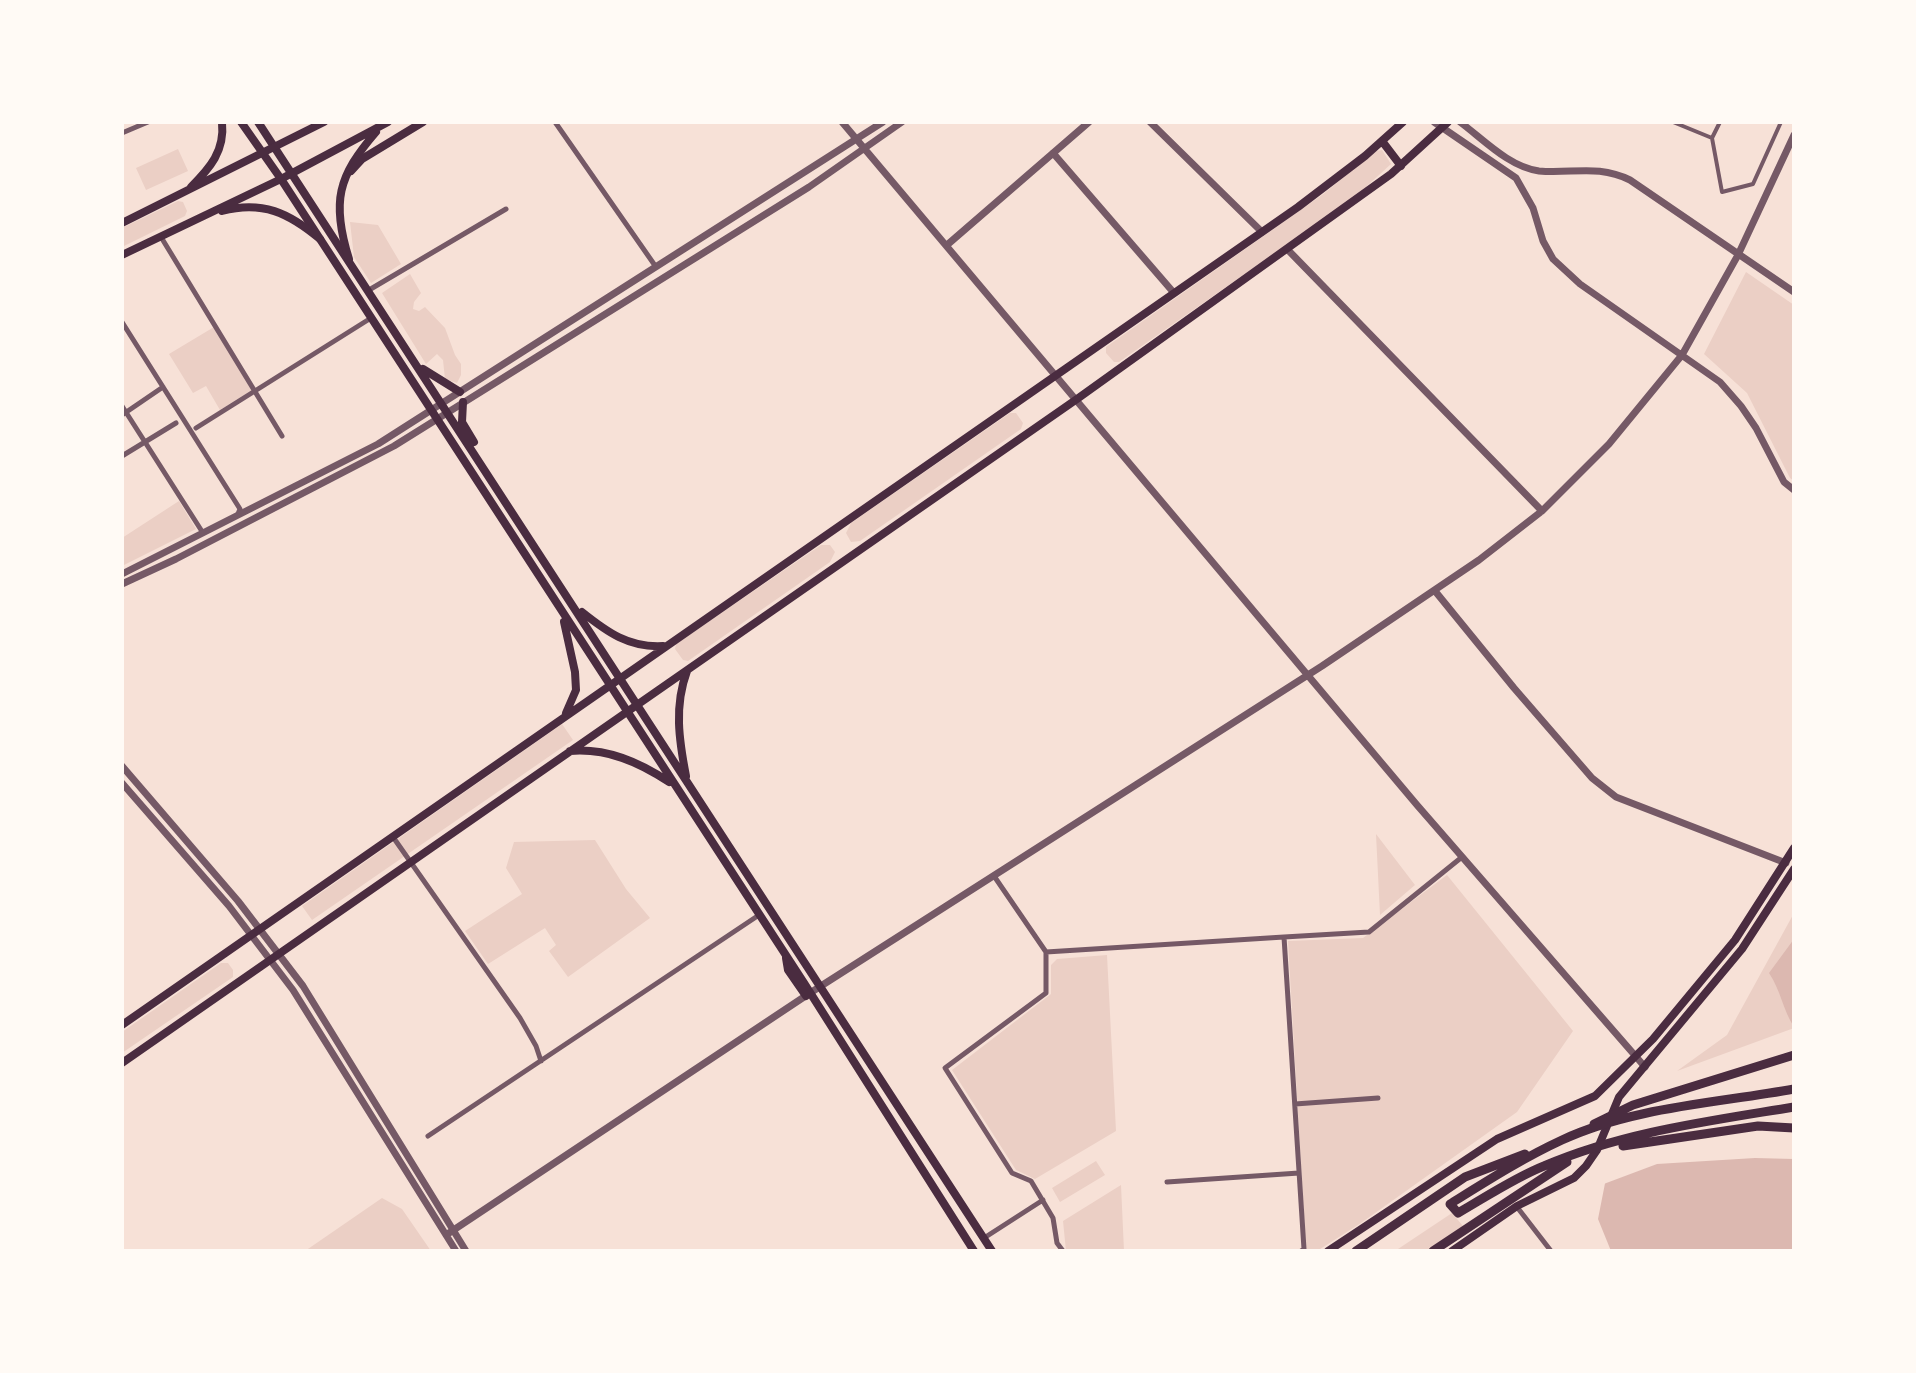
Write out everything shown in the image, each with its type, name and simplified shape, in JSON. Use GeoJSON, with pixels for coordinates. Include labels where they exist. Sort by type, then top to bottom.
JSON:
{"type":"FeatureCollection","features":[{"type":"Feature","properties":{"kind":"highway"},"geometry":{"type":"LineString","coordinates":[[1794,1055],[1633,1105],[1500,1173],[1450,1204],[1458,1213],[1542,1167],[1582,1152],[1661,1130],[1794,1107]]}},
{"type":"Feature","properties":{"kind":"highway"},"geometry":{"type":"LineString","coordinates":[[1356,1251],[1465,1177],[1564,1139],[1663,1111],[1794,1089]]}},
{"type":"Feature","properties":{"kind":"highway"},"geometry":{"type":"LineString","coordinates":[[1433,1251],[1582,1152],[1758,1126],[1794,1128]]}},
{"type":"Feature","properties":{"kind":"main road"},"geometry":{"type":"LineString","coordinates":[[188,191],[211,166],[219,151],[222,122]]}},
{"type":"Feature","properties":{"kind":"main road"},"geometry":{"type":"LineString","coordinates":[[241,122],[785,954],[974,1251]]}},
{"type":"Feature","properties":{"kind":"main road"},"geometry":{"type":"LineString","coordinates":[[258,122],[822,985],[992,1251]]}},
{"type":"Feature","properties":{"kind":"main road"},"geometry":{"type":"LineString","coordinates":[[122,223],[324,122]]}},
{"type":"Feature","properties":{"kind":"main road"},"geometry":{"type":"LineString","coordinates":[[343,181],[362,159],[423,122]]}},
{"type":"Feature","properties":{"kind":"main road"},"geometry":{"type":"LineString","coordinates":[[122,1025],[1298,207],[1403,122]]}},
{"type":"Feature","properties":{"kind":"main road"},"geometry":{"type":"LineString","coordinates":[[349,259],[340,222],[343,181],[350,163],[384,124]]}},
{"type":"Feature","properties":{"kind":"main road"},"geometry":{"type":"LineString","coordinates":[[122,255],[293,173],[384,124]]}},
{"type":"Feature","properties":{"kind":"main road"},"geometry":{"type":"LineString","coordinates":[[122,1063],[1077,399],[1401,166],[1445,125]]}},
{"type":"Feature","properties":{"kind":"main road"},"geometry":{"type":"LineString","coordinates":[[1382,141],[1401,166]]}},
{"type":"Feature","properties":{"kind":"main road"},"geometry":{"type":"LineString","coordinates":[[202,217],[237,207],[258,206],[288,215],[320,239]]}},
{"type":"Feature","properties":{"kind":"main road"},"geometry":{"type":"LineString","coordinates":[[419,367],[460,392]]}},
{"type":"Feature","properties":{"kind":"main road"},"geometry":{"type":"LineString","coordinates":[[463,402],[462,422],[483,456],[485,468]]}},
{"type":"Feature","properties":{"kind":"main road"},"geometry":{"type":"LineString","coordinates":[[574,606],[616,638],[639,645],[663,646]]}},
{"type":"Feature","properties":{"kind":"main road"},"geometry":{"type":"LineString","coordinates":[[562,614],[576,690],[565,715]]}},
{"type":"Feature","properties":{"kind":"main road"},"geometry":{"type":"LineString","coordinates":[[687,669],[680,689],[678,720],[687,780]]}},
{"type":"Feature","properties":{"kind":"main road"},"geometry":{"type":"LineString","coordinates":[[569,751],[585,750],[628,759],[644,765],[675,785]]}},
{"type":"Feature","properties":{"kind":"main road"},"geometry":{"type":"LineString","coordinates":[[1452,1251],[1517,1206],[1574,1178],[1586,1166],[1597,1150],[1619,1097],[1742,949],[1790,866],[1794,848]]}},
{"type":"Feature","properties":{"kind":"main road"},"geometry":{"type":"LineString","coordinates":[[1328,1251],[1497,1139],[1595,1096],[1636,1057],[1735,940],[1790,866]]}},
{"type":"Feature","properties":{"kind":"street"},"geometry":{"type":"LineString","coordinates":[[122,133],[148,122]]}},
{"type":"Feature","properties":{"kind":"street"},"geometry":{"type":"LineString","coordinates":[[555,122],[656,267]]}},
{"type":"Feature","properties":{"kind":"street"},"geometry":{"type":"LineString","coordinates":[[842,122],[1462,857],[1645,1067]]}},
{"type":"Feature","properties":{"kind":"street"},"geometry":{"type":"LineString","coordinates":[[122,574],[378,444],[883,122]]}},
{"type":"Feature","properties":{"kind":"street"},"geometry":{"type":"LineString","coordinates":[[122,584],[394,446],[866,149],[902,122]]}},
{"type":"Feature","properties":{"kind":"street"},"geometry":{"type":"LineString","coordinates":[[947,245],[1089,122]]}},
{"type":"Feature","properties":{"kind":"street"},"geometry":{"type":"LineString","coordinates":[[1150,122],[1262,232]]}},
{"type":"Feature","properties":{"kind":"street"},"geometry":{"type":"LineString","coordinates":[[1434,122],[1445,125],[1516,178],[1533,208],[1543,241],[1553,259],[1580,284],[1720,382],[1741,406],[1784,482],[1794,490]]}},
{"type":"Feature","properties":{"kind":"street"},"geometry":{"type":"LineString","coordinates":[[1460,122],[1517,165],[1538,171],[1586,170],[1613,172],[1622,176],[1794,292]]}},
{"type":"Feature","properties":{"kind":"street"},"geometry":{"type":"LineString","coordinates":[[1673,122],[1712,138]]}},
{"type":"Feature","properties":{"kind":"street"},"geometry":{"type":"LineString","coordinates":[[1720,122],[1712,138],[1722,192],[1753,184],[1781,122]]}},
{"type":"Feature","properties":{"kind":"street"},"geometry":{"type":"LineString","coordinates":[[450,1233],[808,994],[1308,675],[1435,591],[1542,511],[1609,444],[1682,355],[1738,255],[1794,135]]}},
{"type":"Feature","properties":{"kind":"street"},"geometry":{"type":"LineString","coordinates":[[1053,153],[1174,293]]}},
{"type":"Feature","properties":{"kind":"street"},"geometry":{"type":"LineString","coordinates":[[369,290],[506,209]]}},
{"type":"Feature","properties":{"kind":"street"},"geometry":{"type":"LineString","coordinates":[[160,236],[282,436]]}},
{"type":"Feature","properties":{"kind":"street"},"geometry":{"type":"LineString","coordinates":[[1287,249],[1542,511]]}},
{"type":"Feature","properties":{"kind":"street"},"geometry":{"type":"LineString","coordinates":[[196,428],[371,318]]}},
{"type":"Feature","properties":{"kind":"street"},"geometry":{"type":"LineString","coordinates":[[122,322],[240,509],[238,515]]}},
{"type":"Feature","properties":{"kind":"street"},"geometry":{"type":"LineString","coordinates":[[163,387],[123,411],[203,533]]}},
{"type":"Feature","properties":{"kind":"street"},"geometry":{"type":"LineString","coordinates":[[122,456],[176,423]]}},
{"type":"Feature","properties":{"kind":"street"},"geometry":{"type":"LineString","coordinates":[[1435,591],[1592,778],[1616,797],[1790,866]]}},
{"type":"Feature","properties":{"kind":"street"},"geometry":{"type":"LineString","coordinates":[[122,766],[274,956],[450,1233],[466,1251]]}},
{"type":"Feature","properties":{"kind":"street"},"geometry":{"type":"LineString","coordinates":[[122,783],[256,932]]}},
{"type":"Feature","properties":{"kind":"street"},"geometry":{"type":"LineString","coordinates":[[393,836],[520,1018],[541,1061]]}},
{"type":"Feature","properties":{"kind":"street"},"geometry":{"type":"LineString","coordinates":[[1046,952],[1369,932],[1462,857]]}},
{"type":"Feature","properties":{"kind":"street"},"geometry":{"type":"LineString","coordinates":[[994,876],[1046,952],[1046,993],[945,1068],[1012,1173],[1031,1181],[1053,1218],[1057,1243],[1063,1251]]}},
{"type":"Feature","properties":{"kind":"street"},"geometry":{"type":"LineString","coordinates":[[428,1136],[759,914]]}},
{"type":"Feature","properties":{"kind":"street"},"geometry":{"type":"LineString","coordinates":[[1284,937],[1304,1249],[1301,1251]]}},
{"type":"Feature","properties":{"kind":"street"},"geometry":{"type":"LineString","coordinates":[[1295,1104],[1378,1098]]}},
{"type":"Feature","properties":{"kind":"street"},"geometry":{"type":"LineString","coordinates":[[1167,1182],[1299,1173]]}},
{"type":"Feature","properties":{"kind":"street"},"geometry":{"type":"LineString","coordinates":[[983,1238],[1043,1200]]}},
{"type":"Feature","properties":{"kind":"street"},"geometry":{"type":"LineString","coordinates":[[1517,1206],[1551,1251]]}},
{"type":"Feature","properties":{"kind":"street"},"geometry":{"type":"LineString","coordinates":[[450,1233],[456,1251]]}},
{"type":"Feature","properties":{"kind":"shaded area"},"geometry":{"type":"Polygon","coordinates":[[[178,149],[188,171],[146,190],[136,168],[178,149]]]}},
{"type":"Feature","properties":{"kind":"shaded area"},"geometry":{"type":"Polygon","coordinates":[[[1382,150],[1391,164],[1356,196],[1119,362],[1114,362],[1106,353],[1106,347],[1322,195],[1376,151],[1382,150]]]}},
{"type":"Feature","properties":{"kind":"shaded area"},"geometry":{"type":"Polygon","coordinates":[[[178,201],[183,202],[187,211],[185,216],[122,247],[122,228],[178,201]]]}},
{"type":"Feature","properties":{"kind":"shaded area"},"geometry":{"type":"Polygon","coordinates":[[[350,222],[378,225],[401,264],[371,283],[354,257],[350,222]]]}},
{"type":"Feature","properties":{"kind":"shaded area"},"geometry":{"type":"Polygon","coordinates":[[[1746,272],[1794,305],[1794,481],[1747,393],[1704,354],[1746,272]]]}},
{"type":"Feature","properties":{"kind":"shaded area"},"geometry":{"type":"Polygon","coordinates":[[[410,274],[421,293],[413,309],[419,311],[425,307],[445,328],[461,364],[457,383],[445,379],[443,360],[437,354],[426,364],[382,293],[410,274]]]}},
{"type":"Feature","properties":{"kind":"shaded area"},"geometry":{"type":"Polygon","coordinates":[[[214,327],[252,390],[220,410],[206,386],[193,393],[169,354],[214,327]]]}},
{"type":"Feature","properties":{"kind":"shaded area"},"geometry":{"type":"Polygon","coordinates":[[[1010,413],[1016,413],[1023,423],[1021,429],[860,541],[851,542],[846,533],[851,523],[1010,413]]]}},
{"type":"Feature","properties":{"kind":"shaded area"},"geometry":{"type":"Polygon","coordinates":[[[179,501],[196,529],[122,566],[122,538],[179,501]]]}},
{"type":"Feature","properties":{"kind":"shaded area"},"geometry":{"type":"Polygon","coordinates":[[[821,545],[830,545],[835,552],[830,562],[688,661],[683,660],[675,649],[676,644],[821,545]]]}},
{"type":"Feature","properties":{"kind":"shaded area"},"geometry":{"type":"Polygon","coordinates":[[[562,724],[573,740],[312,920],[302,906],[562,724]]]}},
{"type":"Feature","properties":{"kind":"shaded area"},"geometry":{"type":"Polygon","coordinates":[[[1376,834],[1415,885],[1380,915],[1376,834]]]}},
{"type":"Feature","properties":{"kind":"shaded area"},"geometry":{"type":"Polygon","coordinates":[[[595,840],[626,889],[650,918],[568,977],[549,951],[556,945],[545,928],[488,964],[465,931],[522,894],[506,868],[514,842],[595,840]]]}},
{"type":"Feature","properties":{"kind":"shaded area"},"geometry":{"type":"Polygon","coordinates":[[[1447,875],[1573,1031],[1517,1112],[1361,1223],[1317,1251],[1306,1251],[1288,941],[1363,938],[1447,875]]]}},
{"type":"Feature","properties":{"kind":"shaded area"},"geometry":{"type":"Polygon","coordinates":[[[1794,913],[1794,1028],[1677,1071],[1727,1035],[1794,913]]]}},
{"type":"Feature","properties":{"kind":"shaded area"},"geometry":{"type":"Polygon","coordinates":[[[1794,939],[1794,1027],[1769,973],[1794,939]]]}},
{"type":"Feature","properties":{"kind":"shaded area"},"geometry":{"type":"Polygon","coordinates":[[[1107,955],[1116,1131],[1035,1179],[1016,1170],[952,1070],[1051,994],[1051,965],[1057,959],[1107,955]]]}},
{"type":"Feature","properties":{"kind":"shaded area"},"geometry":{"type":"Polygon","coordinates":[[[221,963],[228,963],[233,977],[122,1053],[122,1032],[221,963]]]}},
{"type":"Feature","properties":{"kind":"shaded area"},"geometry":{"type":"Polygon","coordinates":[[[1794,1085],[1794,1251],[1611,1251],[1598,1219],[1609,1163],[1794,1085]]]}},
{"type":"Feature","properties":{"kind":"shaded area"},"geometry":{"type":"Polygon","coordinates":[[[1096,1161],[1105,1175],[1060,1202],[1052,1188],[1096,1161]]]}},
{"type":"Feature","properties":{"kind":"shaded area"},"geometry":{"type":"Polygon","coordinates":[[[1121,1185],[1124,1251],[1066,1251],[1063,1221],[1121,1185]]]}},
{"type":"Feature","properties":{"kind":"shaded area"},"geometry":{"type":"Polygon","coordinates":[[[382,1198],[402,1209],[431,1251],[305,1251],[382,1198]]]}},
{"type":"Feature","properties":{"kind":"shaded area"},"geometry":{"type":"Polygon","coordinates":[[[1452,1213],[1463,1226],[1426,1251],[1395,1251],[1452,1213]]]}},
{"type":"Feature","properties":{"kind":"pier"},"geometry":{"type":"Polygon","coordinates":[[[1794,1081],[1794,1159],[1755,1158],[1657,1164],[1601,1185],[1607,1160],[1794,1081]]]}}]}
